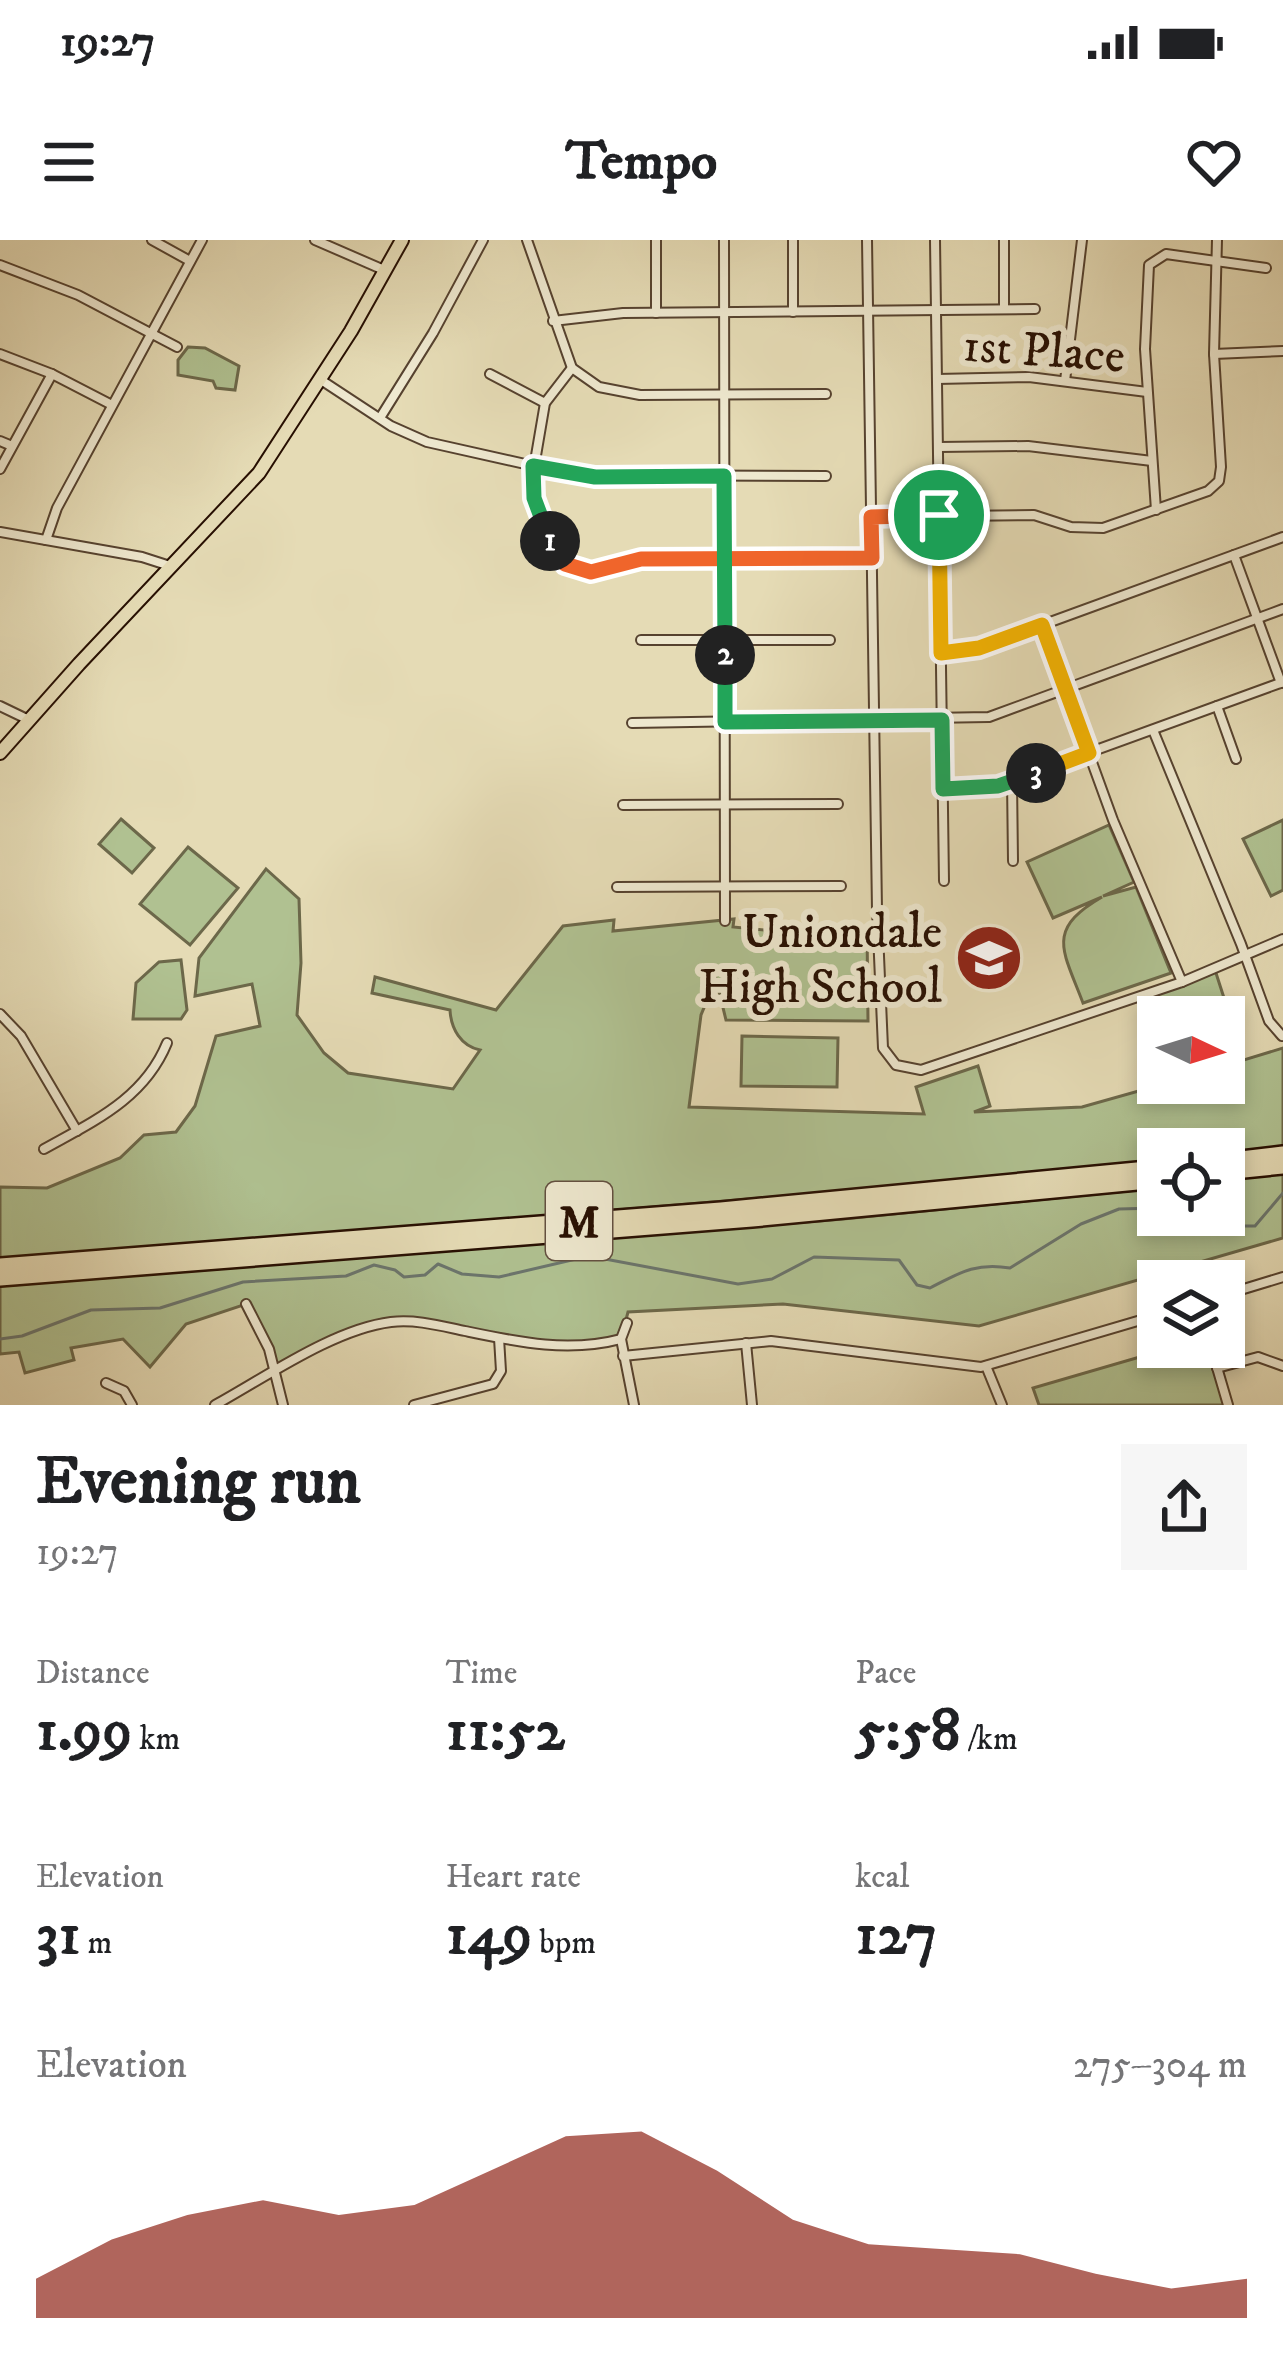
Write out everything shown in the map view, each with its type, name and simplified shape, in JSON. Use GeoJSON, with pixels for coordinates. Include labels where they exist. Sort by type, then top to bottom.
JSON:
{"type":"FeatureCollection","features":[{"type":"Feature","properties":{"kind":"highway"},"geometry":{"type":"LineString","coordinates":[[1245,1159],[1283,1154]]}},
{"type":"Feature","properties":{"kind":"highway"},"geometry":{"type":"LineString","coordinates":[[1245,1170],[1283,1166]]}},
{"type":"Feature","properties":{"kind":"highway","name":"M"},"geometry":{"type":"LineString","coordinates":[[0,1266],[721,1210],[1137,1170]]}},
{"type":"Feature","properties":{"kind":"highway","name":"M"},"geometry":{"type":"LineString","coordinates":[[0,1278],[752,1219],[1137,1182]]}},
{"type":"Feature","properties":{"kind":"main road"},"geometry":{"type":"LineString","coordinates":[[0,753],[259,473],[402,240]]}},
{"type":"Feature","properties":{"kind":"street"},"geometry":{"type":"LineString","coordinates":[[152,240],[190,260]]}},
{"type":"Feature","properties":{"kind":"street"},"geometry":{"type":"LineString","coordinates":[[46,540],[57,508],[202,240]]}},
{"type":"Feature","properties":{"kind":"street"},"geometry":{"type":"LineString","coordinates":[[315,240],[385,271]]}},
{"type":"Feature","properties":{"kind":"street"},"geometry":{"type":"LineString","coordinates":[[380,418],[483,240]]}},
{"type":"Feature","properties":{"kind":"street"},"geometry":{"type":"LineString","coordinates":[[526,240],[572,368],[598,387],[617,393],[826,394]]}},
{"type":"Feature","properties":{"kind":"street"},"geometry":{"type":"LineString","coordinates":[[656,240],[656,313]]}},
{"type":"Feature","properties":{"kind":"street"},"geometry":{"type":"LineString","coordinates":[[724,240],[725,921]]}},
{"type":"Feature","properties":{"kind":"street"},"geometry":{"type":"LineString","coordinates":[[793,240],[793,312]]}},
{"type":"Feature","properties":{"kind":"street"},"geometry":{"type":"LineString","coordinates":[[866,240],[883,1048],[896,1065],[921,1070],[1182,982],[1283,939]]}},
{"type":"Feature","properties":{"kind":"street"},"geometry":{"type":"LineString","coordinates":[[935,240],[944,881]]}},
{"type":"Feature","properties":{"kind":"street"},"geometry":{"type":"LineString","coordinates":[[1004,240],[1004,309]]}},
{"type":"Feature","properties":{"kind":"street"},"geometry":{"type":"LineString","coordinates":[[1065,381],[1082,240]]}},
{"type":"Feature","properties":{"kind":"street"},"geometry":{"type":"LineString","coordinates":[[871,517],[1034,515],[1093,529],[1208,491],[1221,476],[1214,354],[1217,240]]}},
{"type":"Feature","properties":{"kind":"street"},"geometry":{"type":"LineString","coordinates":[[1156,510],[1144,315],[1149,265],[1166,254],[1265,268]]}},
{"type":"Feature","properties":{"kind":"street"},"geometry":{"type":"LineString","coordinates":[[0,265],[78,295],[177,347]]}},
{"type":"Feature","properties":{"kind":"street"},"geometry":{"type":"LineString","coordinates":[[553,321],[656,313],[1035,309]]}},
{"type":"Feature","properties":{"kind":"street"},"geometry":{"type":"LineString","coordinates":[[1214,354],[1283,351]]}},
{"type":"Feature","properties":{"kind":"street"},"geometry":{"type":"LineString","coordinates":[[0,353],[112,405]]}},
{"type":"Feature","properties":{"kind":"street"},"geometry":{"type":"LineString","coordinates":[[572,368],[545,403],[533,466],[534,498],[543,524],[556,554],[571,568],[591,572],[641,559],[872,558]]}},
{"type":"Feature","properties":{"kind":"street"},"geometry":{"type":"LineString","coordinates":[[0,470],[52,374]]}},
{"type":"Feature","properties":{"kind":"street"},"geometry":{"type":"LineString","coordinates":[[490,374],[545,403]]}},
{"type":"Feature","properties":{"kind":"street","name":"1st Place"},"geometry":{"type":"LineString","coordinates":[[937,379],[1029,377],[1147,392]]}},
{"type":"Feature","properties":{"kind":"street"},"geometry":{"type":"LineString","coordinates":[[320,380],[428,442],[533,466],[595,477],[826,476]]}},
{"type":"Feature","properties":{"kind":"street"},"geometry":{"type":"LineString","coordinates":[[0,440],[13,446]]}},
{"type":"Feature","properties":{"kind":"street"},"geometry":{"type":"LineString","coordinates":[[938,447],[1028,446],[1152,461]]}},
{"type":"Feature","properties":{"kind":"street"},"geometry":{"type":"LineString","coordinates":[[0,532],[170,566]]}},
{"type":"Feature","properties":{"kind":"street"},"geometry":{"type":"LineString","coordinates":[[941,653],[979,648],[1283,537]]}},
{"type":"Feature","properties":{"kind":"street"},"geometry":{"type":"LineString","coordinates":[[943,789],[1012,782],[1282,684],[1234,555]]}},
{"type":"Feature","properties":{"kind":"street"},"geometry":{"type":"LineString","coordinates":[[632,723],[989,717],[1283,609]]}},
{"type":"Feature","properties":{"kind":"street"},"geometry":{"type":"LineString","coordinates":[[1042,625],[1182,982]]}},
{"type":"Feature","properties":{"kind":"street"},"geometry":{"type":"LineString","coordinates":[[641,640],[830,640]]}},
{"type":"Feature","properties":{"kind":"street"},"geometry":{"type":"LineString","coordinates":[[0,706],[29,720]]}},
{"type":"Feature","properties":{"kind":"street"},"geometry":{"type":"LineString","coordinates":[[1217,706],[1236,759]]}},
{"type":"Feature","properties":{"kind":"street"},"geometry":{"type":"LineString","coordinates":[[1153,730],[1269,1021],[1282,1036]]}},
{"type":"Feature","properties":{"kind":"street"},"geometry":{"type":"LineString","coordinates":[[1012,782],[1013,861]]}},
{"type":"Feature","properties":{"kind":"street"},"geometry":{"type":"LineString","coordinates":[[623,805],[838,804]]}},
{"type":"Feature","properties":{"kind":"street"},"geometry":{"type":"LineString","coordinates":[[616,887],[841,886]]}},
{"type":"Feature","properties":{"kind":"street"},"geometry":{"type":"LineString","coordinates":[[0,1014],[21,1036],[77,1131]]}},
{"type":"Feature","properties":{"kind":"street"},"geometry":{"type":"LineString","coordinates":[[44,1149],[139,1089],[166,1043]]}},
{"type":"Feature","properties":{"kind":"street"},"geometry":{"type":"LineString","coordinates":[[1245,1289],[1283,1277]]}},
{"type":"Feature","properties":{"kind":"street"},"geometry":{"type":"LineString","coordinates":[[246,1304],[259,1325],[283,1405]]}},
{"type":"Feature","properties":{"kind":"street"},"geometry":{"type":"LineString","coordinates":[[623,1356],[782,1342],[986,1366],[1137,1321]]}},
{"type":"Feature","properties":{"kind":"street"},"geometry":{"type":"LineString","coordinates":[[215,1405],[349,1334],[391,1322],[428,1323],[559,1347],[621,1339]]}},
{"type":"Feature","properties":{"kind":"street"},"geometry":{"type":"LineString","coordinates":[[627,1323],[621,1339],[634,1405]]}},
{"type":"Feature","properties":{"kind":"street"},"geometry":{"type":"LineString","coordinates":[[414,1405],[493,1384],[501,1371],[499,1338]]}},
{"type":"Feature","properties":{"kind":"street"},"geometry":{"type":"LineString","coordinates":[[746,1343],[752,1405]]}},
{"type":"Feature","properties":{"kind":"street"},"geometry":{"type":"LineString","coordinates":[[1245,1360],[1258,1357],[1283,1366]]}},
{"type":"Feature","properties":{"kind":"street"},"geometry":{"type":"LineString","coordinates":[[986,1366],[1002,1405]]}},
{"type":"Feature","properties":{"kind":"street"},"geometry":{"type":"LineString","coordinates":[[1217,1368],[1228,1405]]}},
{"type":"Feature","properties":{"kind":"street"},"geometry":{"type":"LineString","coordinates":[[106,1383],[124,1391],[132,1405]]}},
{"type":"Feature","properties":{"kind":"green space"},"geometry":{"type":"Polygon","coordinates":[[[188,347],[205,348],[239,366],[235,390],[178,375],[178,360],[188,347]]]}},
{"type":"Feature","properties":{"kind":"green space"},"geometry":{"type":"Polygon","coordinates":[[[121,819],[154,848],[132,873],[99,844],[121,819]]]}},
{"type":"Feature","properties":{"kind":"green space"},"geometry":{"type":"Polygon","coordinates":[[[1283,820],[1283,890],[1271,896],[1243,839],[1283,820]]]}},
{"type":"Feature","properties":{"kind":"green space"},"geometry":{"type":"Polygon","coordinates":[[[1109,825],[1134,882],[1103,896],[1136,887],[1171,973],[1083,1003],[1064,942],[1072,920],[1102,897],[1053,918],[1027,862],[1109,825]]]}},
{"type":"Feature","properties":{"kind":"green space"},"geometry":{"type":"Polygon","coordinates":[[[188,847],[238,888],[190,945],[140,904],[188,847]]]}},
{"type":"Feature","properties":{"kind":"green space"},"geometry":{"type":"Polygon","coordinates":[[[266,869],[299,899],[297,1015],[324,1053],[348,1073],[453,1089],[480,1050],[458,1036],[450,1010],[372,993],[375,977],[496,1010],[563,926],[614,920],[613,931],[734,919],[733,927],[786,932],[867,927],[868,1021],[726,1020],[716,979],[701,1015],[689,1107],[924,1114],[916,1087],[978,1066],[990,1106],[974,1112],[1082,1107],[1137,1091],[1137,1104],[1245,1104],[1245,1060],[1283,1048],[1283,1147],[1245,1151],[1245,1128],[1137,1128],[1137,1162],[956,1182],[0,1261],[0,1187],[47,1188],[120,1158],[144,1135],[176,1132],[195,1106],[216,1036],[260,1026],[252,984],[195,996],[199,958],[266,869]]]}},
{"type":"Feature","properties":{"kind":"green space"},"geometry":{"type":"Polygon","coordinates":[[[181,960],[187,1010],[181,1019],[133,1019],[136,983],[159,962],[181,960]]]}},
{"type":"Feature","properties":{"kind":"green space"},"geometry":{"type":"Polygon","coordinates":[[[1215,970],[1223,996],[1155,996],[1154,992],[1215,970]]]}},
{"type":"Feature","properties":{"kind":"green space"},"geometry":{"type":"Polygon","coordinates":[[[742,1036],[838,1038],[837,1087],[741,1086],[742,1036]]]}},
{"type":"Feature","properties":{"kind":"green space"},"geometry":{"type":"Polygon","coordinates":[[[1283,1173],[1283,1238],[1207,1260],[1137,1260],[1137,1280],[979,1326],[783,1304],[628,1312],[621,1339],[559,1347],[410,1321],[349,1334],[275,1372],[246,1304],[186,1324],[150,1367],[123,1339],[71,1348],[74,1360],[25,1373],[19,1352],[0,1354],[0,1286],[843,1219],[1137,1190],[1137,1236],[1245,1236],[1245,1178],[1283,1173]]]}},
{"type":"Feature","properties":{"kind":"green space"},"geometry":{"type":"Polygon","coordinates":[[[1137,1358],[1137,1368],[1217,1368],[1228,1405],[1039,1405],[1033,1388],[1137,1358]]]}},
{"type":"Feature","properties":{"kind":"waterway"},"geometry":{"type":"LineString","coordinates":[[1245,1226],[1255,1226],[1283,1193]]}},
{"type":"Feature","properties":{"kind":"waterway"},"geometry":{"type":"LineString","coordinates":[[0,1339],[22,1336],[91,1310],[160,1308],[243,1282],[346,1276],[374,1265],[404,1277],[425,1275],[438,1264],[462,1274],[499,1277],[589,1256],[738,1284],[772,1279],[814,1257],[899,1260],[917,1285],[930,1288],[977,1268],[1010,1268],[1081,1224],[1119,1209],[1137,1209]]}},
{"type":"Feature","properties":{"kind":"place","name":"Uniondale High School"},"geometry":{"type":"Point","coordinates":[989,958]}},
{"type":"Feature","properties":{"kind":"route"},"geometry":{"type":"LineString","coordinates":[[939,515],[871,517],[872,558],[725,558],[641,559],[579,571],[565,564],[551,545],[534,498],[533,466],[574,476],[724,476],[725,558],[725,722],[942,720],[943,789],[998,786],[1089,753],[1042,625],[979,648],[941,653],[939,515]]}}]}
